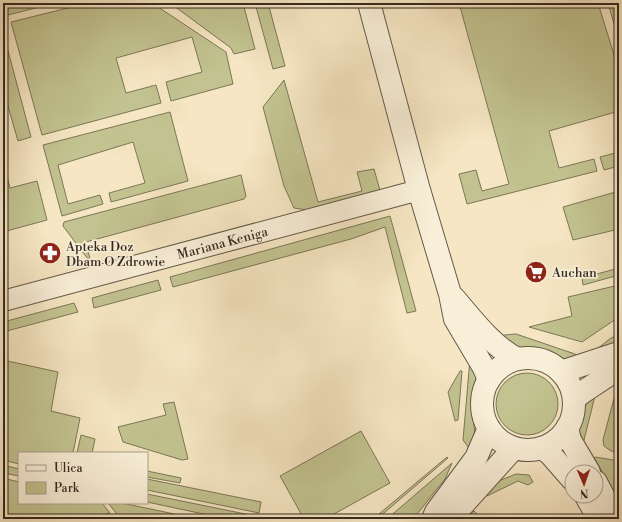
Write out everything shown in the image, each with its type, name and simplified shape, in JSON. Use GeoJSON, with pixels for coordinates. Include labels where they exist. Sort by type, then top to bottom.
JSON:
{"type":"FeatureCollection","features":[{"type":"Feature","properties":{"kind":"street"},"geometry":{"type":"LineString","coordinates":[[369,3],[419,190],[456,319],[484,368],[489,380]]}},
{"type":"Feature","properties":{"kind":"street","name":"Mariana Keniga"},"geometry":{"type":"LineString","coordinates":[[3,301],[419,190]]}},
{"type":"Feature","properties":{"kind":"street"},"geometry":{"type":"LineString","coordinates":[[450,294],[505,353],[517,359]]}},
{"type":"Feature","properties":{"kind":"street"},"geometry":{"type":"LineString","coordinates":[[561,372],[619,353]]}},
{"type":"Feature","properties":{"kind":"street"},"geometry":{"type":"LineString","coordinates":[[529,358],[541,360],[552,365],[561,372],[570,385],[574,400],[571,420],[560,437],[542,448],[523,450],[514,448],[500,440],[488,428],[484,417],[482,404],[484,392],[489,380],[501,367],[517,359],[529,358]]}},
{"type":"Feature","properties":{"kind":"street"},"geometry":{"type":"LineString","coordinates":[[574,400],[580,394],[619,368]]}},
{"type":"Feature","properties":{"kind":"street"},"geometry":{"type":"LineString","coordinates":[[433,519],[436,512],[476,458],[488,428]]}},
{"type":"Feature","properties":{"kind":"street"},"geometry":{"type":"LineString","coordinates":[[567,428],[570,440],[584,464]]}},
{"type":"Feature","properties":{"kind":"street"},"geometry":{"type":"LineString","coordinates":[[450,519],[514,448]]}},
{"type":"Feature","properties":{"kind":"street"},"geometry":{"type":"LineString","coordinates":[[542,448],[550,454],[564,470]]}},
{"type":"Feature","properties":{"kind":"street"},"geometry":{"type":"LineString","coordinates":[[604,497],[612,519]]}},
{"type":"Feature","properties":{"kind":"street"},"geometry":{"type":"LineString","coordinates":[[591,504],[599,519]]}},
{"type":"Feature","properties":{"kind":"green space"},"geometry":{"type":"Polygon","coordinates":[[[5,3],[55,3],[8,15],[5,3]]]}},
{"type":"Feature","properties":{"kind":"green space"},"geometry":{"type":"Polygon","coordinates":[[[88,3],[152,3],[226,52],[233,84],[171,101],[166,82],[202,72],[192,37],[116,58],[126,93],[156,85],[161,103],[42,135],[11,22],[88,3]]]}},
{"type":"Feature","properties":{"kind":"green space"},"geometry":{"type":"Polygon","coordinates":[[[170,3],[243,3],[255,49],[234,54],[231,48],[170,3]]]}},
{"type":"Feature","properties":{"kind":"green space"},"geometry":{"type":"Polygon","coordinates":[[[255,3],[268,3],[285,66],[273,69],[255,3]]]}},
{"type":"Feature","properties":{"kind":"green space"},"geometry":{"type":"Polygon","coordinates":[[[459,3],[598,3],[619,71],[619,111],[549,131],[559,168],[594,159],[597,171],[467,204],[459,174],[476,170],[482,191],[509,184],[459,3]]]}},
{"type":"Feature","properties":{"kind":"green space"},"geometry":{"type":"Polygon","coordinates":[[[608,3],[619,3],[619,41],[608,3]]]}},
{"type":"Feature","properties":{"kind":"green space"},"geometry":{"type":"Polygon","coordinates":[[[3,32],[31,137],[18,141],[3,89],[3,32]]]}},
{"type":"Feature","properties":{"kind":"green space"},"geometry":{"type":"Polygon","coordinates":[[[284,80],[318,202],[362,191],[357,172],[374,169],[381,194],[314,211],[294,208],[284,186],[263,107],[284,80]]]}},
{"type":"Feature","properties":{"kind":"green space"},"geometry":{"type":"Polygon","coordinates":[[[170,112],[188,181],[111,202],[109,193],[145,183],[133,142],[58,165],[68,204],[100,195],[103,204],[62,216],[43,145],[170,112]]]}},
{"type":"Feature","properties":{"kind":"green space"},"geometry":{"type":"Polygon","coordinates":[[[619,152],[619,166],[604,170],[600,157],[619,152]]]}},
{"type":"Feature","properties":{"kind":"green space"},"geometry":{"type":"Polygon","coordinates":[[[3,161],[10,188],[37,181],[47,220],[3,232],[3,161]]]}},
{"type":"Feature","properties":{"kind":"green space"},"geometry":{"type":"Polygon","coordinates":[[[241,175],[246,196],[244,199],[86,242],[90,259],[88,259],[63,226],[64,222],[241,175]]]}},
{"type":"Feature","properties":{"kind":"green space"},"geometry":{"type":"Polygon","coordinates":[[[619,191],[619,229],[573,240],[563,207],[619,191]]]}},
{"type":"Feature","properties":{"kind":"green space"},"geometry":{"type":"Polygon","coordinates":[[[390,216],[416,311],[407,313],[385,227],[351,239],[173,287],[170,277],[390,216]]]}},
{"type":"Feature","properties":{"kind":"green space"},"geometry":{"type":"Polygon","coordinates":[[[619,268],[619,275],[583,285],[582,278],[619,268]]]}},
{"type":"Feature","properties":{"kind":"green space"},"geometry":{"type":"Polygon","coordinates":[[[158,280],[161,290],[94,308],[92,298],[158,280]]]}},
{"type":"Feature","properties":{"kind":"green space"},"geometry":{"type":"Polygon","coordinates":[[[619,285],[619,317],[582,342],[529,327],[572,316],[568,297],[619,285]]]}},
{"type":"Feature","properties":{"kind":"green space"},"geometry":{"type":"Polygon","coordinates":[[[74,303],[78,312],[3,332],[3,322],[74,303]]]}},
{"type":"Feature","properties":{"kind":"green space"},"geometry":{"type":"Polygon","coordinates":[[[516,334],[578,356],[568,361],[543,351],[519,349],[499,337],[516,334]]]}},
{"type":"Feature","properties":{"kind":"green space"},"geometry":{"type":"Polygon","coordinates":[[[619,335],[619,344],[597,349],[611,338],[619,335]]]}},
{"type":"Feature","properties":{"kind":"green space"},"geometry":{"type":"Polygon","coordinates":[[[470,359],[477,377],[472,406],[475,436],[471,451],[463,440],[470,359]]]}},
{"type":"Feature","properties":{"kind":"green space"},"geometry":{"type":"Polygon","coordinates":[[[3,360],[58,372],[51,411],[80,418],[73,452],[18,452],[18,464],[3,460],[3,360]]]}},
{"type":"Feature","properties":{"kind":"green space"},"geometry":{"type":"Polygon","coordinates":[[[460,371],[462,371],[458,420],[455,421],[448,392],[460,371]]]}},
{"type":"Feature","properties":{"kind":"green space"},"geometry":{"type":"Polygon","coordinates":[[[521,373],[533,373],[549,382],[556,392],[558,404],[556,416],[549,426],[533,435],[521,435],[510,430],[501,421],[496,410],[496,398],[501,387],[510,378],[521,373]]]}},
{"type":"Feature","properties":{"kind":"green space"},"geometry":{"type":"Polygon","coordinates":[[[619,389],[619,452],[611,451],[604,446],[603,440],[616,391],[619,389]]]}},
{"type":"Feature","properties":{"kind":"green space"},"geometry":{"type":"Polygon","coordinates":[[[596,392],[582,448],[579,431],[580,417],[585,405],[596,392]]]}},
{"type":"Feature","properties":{"kind":"green space"},"geometry":{"type":"Polygon","coordinates":[[[174,402],[188,459],[182,460],[123,442],[118,427],[166,415],[163,404],[174,402]]]}},
{"type":"Feature","properties":{"kind":"green space"},"geometry":{"type":"Polygon","coordinates":[[[361,431],[390,483],[325,519],[304,519],[280,476],[361,431]]]}},
{"type":"Feature","properties":{"kind":"green space"},"geometry":{"type":"Polygon","coordinates":[[[81,435],[95,439],[92,452],[77,452],[81,435]]]}},
{"type":"Feature","properties":{"kind":"green space"},"geometry":{"type":"Polygon","coordinates":[[[447,457],[448,458],[377,519],[373,519],[447,457]]]}},
{"type":"Feature","properties":{"kind":"green space"},"geometry":{"type":"Polygon","coordinates":[[[594,458],[619,461],[619,500],[604,475],[604,464],[598,464],[594,458]]]}},
{"type":"Feature","properties":{"kind":"green space"},"geometry":{"type":"Polygon","coordinates":[[[452,463],[445,479],[413,519],[387,519],[452,463]]]}},
{"type":"Feature","properties":{"kind":"green space"},"geometry":{"type":"Polygon","coordinates":[[[3,465],[18,469],[18,476],[3,473],[3,465]]]}},
{"type":"Feature","properties":{"kind":"green space"},"geometry":{"type":"Polygon","coordinates":[[[148,471],[181,478],[180,483],[148,477],[148,471]]]}},
{"type":"Feature","properties":{"kind":"green space"},"geometry":{"type":"Polygon","coordinates":[[[516,474],[529,475],[533,482],[528,485],[518,481],[487,496],[486,495],[501,480],[516,474]]]}},
{"type":"Feature","properties":{"kind":"green space"},"geometry":{"type":"Polygon","coordinates":[[[3,478],[18,482],[18,504],[103,504],[110,513],[90,519],[3,519],[3,478]]]}},
{"type":"Feature","properties":{"kind":"green space"},"geometry":{"type":"Polygon","coordinates":[[[148,479],[261,502],[259,513],[148,490],[148,479]]]}},
{"type":"Feature","properties":{"kind":"green space"},"geometry":{"type":"Polygon","coordinates":[[[148,494],[270,519],[227,519],[148,502],[148,494]]]}},
{"type":"Feature","properties":{"kind":"green space"},"geometry":{"type":"Polygon","coordinates":[[[109,504],[127,504],[198,519],[121,519],[109,504]]]}},
{"type":"Feature","properties":{"kind":"green space"},"geometry":{"type":"Polygon","coordinates":[[[474,511],[482,519],[465,519],[474,511]]]}},
{"type":"Feature","properties":{"kind":"place","name":"Apteka Doz Dbam O Zdrowie"},"geometry":{"type":"Point","coordinates":[50,253]}},
{"type":"Feature","properties":{"kind":"place","name":"Auchan"},"geometry":{"type":"Point","coordinates":[536,272]}}]}
